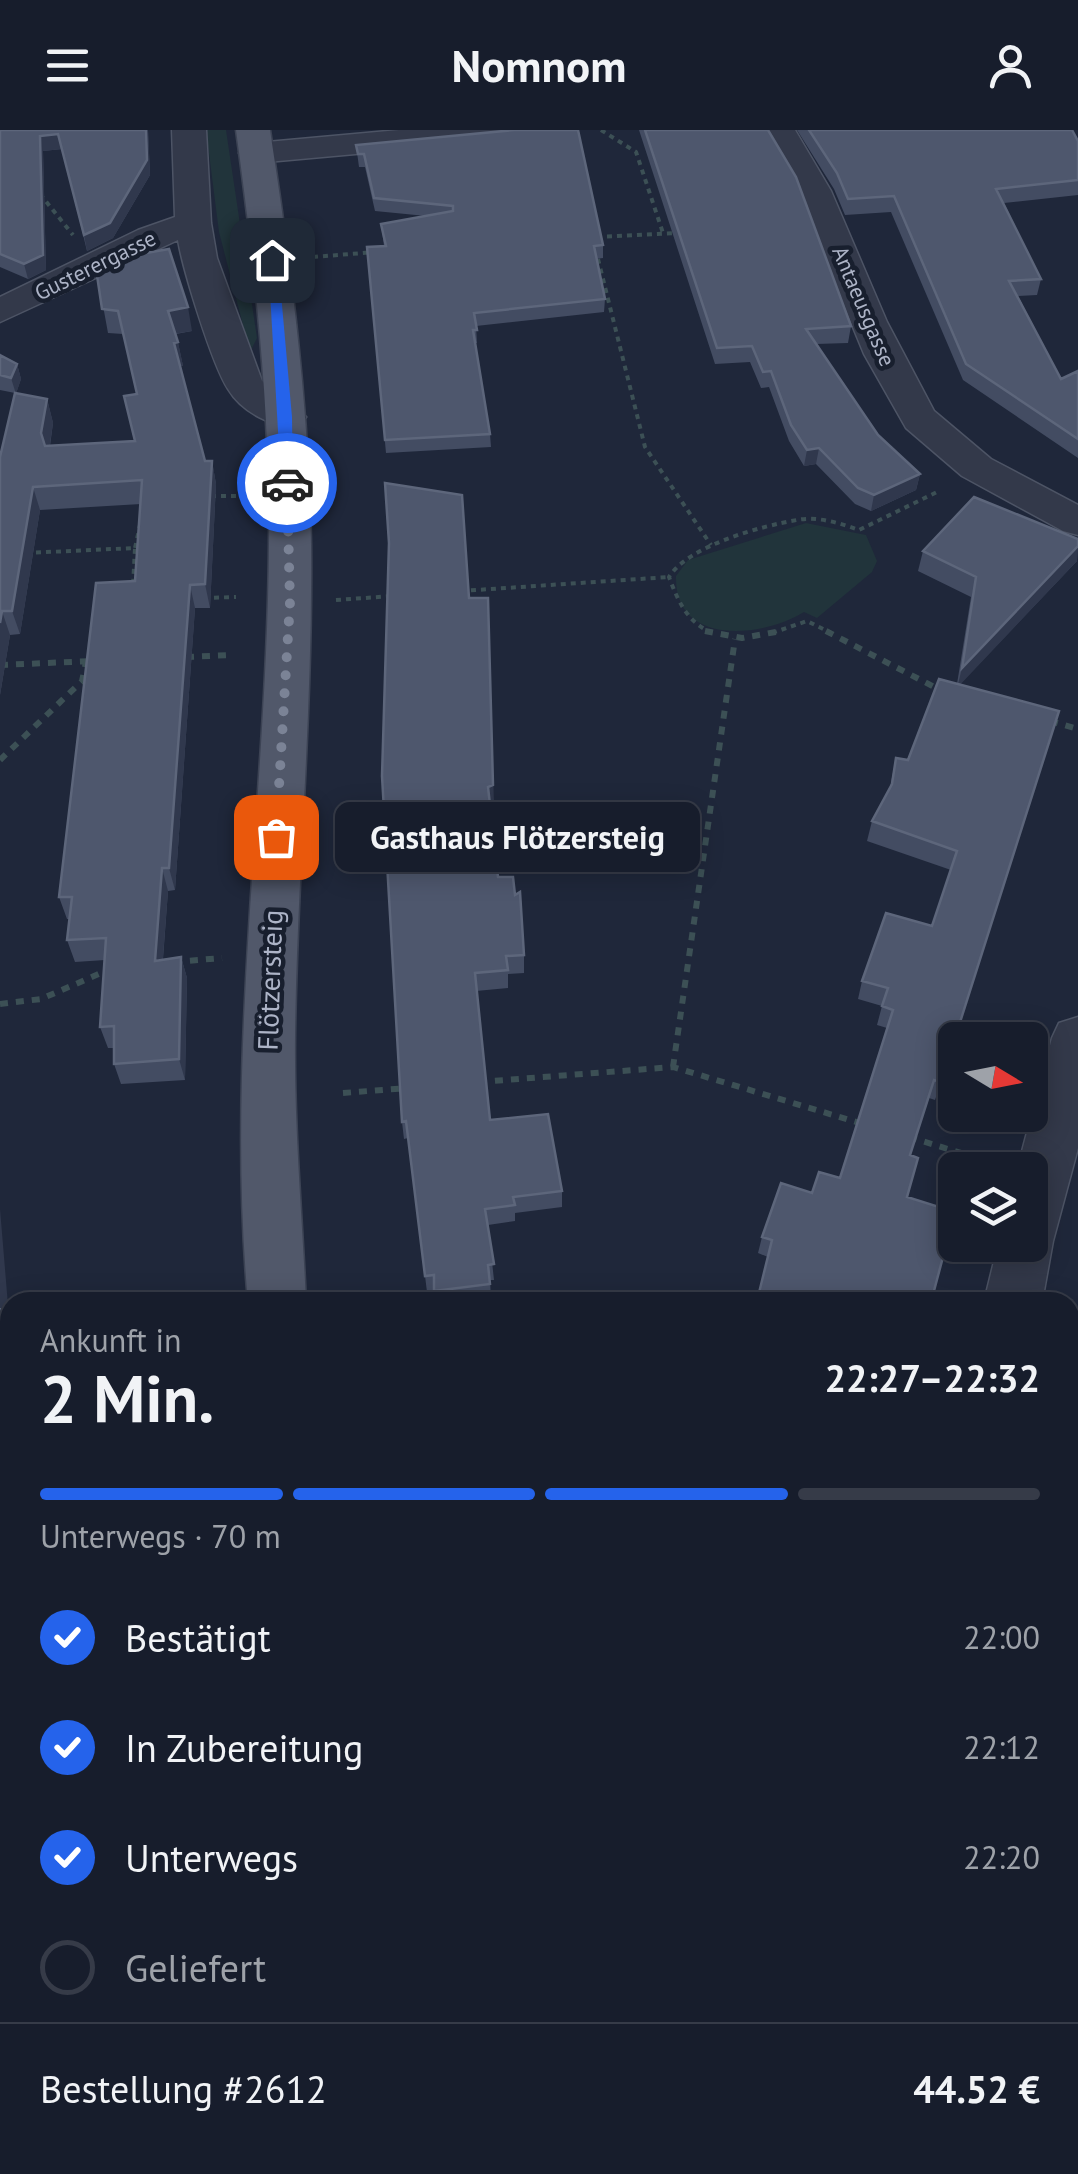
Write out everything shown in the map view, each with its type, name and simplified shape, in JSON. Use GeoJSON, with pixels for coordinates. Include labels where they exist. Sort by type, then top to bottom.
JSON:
{"type":"FeatureCollection","features":[{"type":"Feature","properties":{"kind":"main road","name":"Flötzersteig"},"geometry":{"type":"LineString","coordinates":[[254,141],[272,260],[286,417],[290,602],[269,954],[266,1099],[270,1229],[277,1292]]}},
{"type":"Feature","properties":{"kind":"street"},"geometry":{"type":"LineString","coordinates":[[189,130],[192,223],[198,258],[245,386],[286,417]]}},
{"type":"Feature","properties":{"kind":"street"},"geometry":{"type":"LineString","coordinates":[[254,141],[510,130]]}},
{"type":"Feature","properties":{"kind":"street","name":"Antaeusgasse"},"geometry":{"type":"LineString","coordinates":[[778,130],[830,225],[890,368],[923,423],[980,470],[1078,522]]}},
{"type":"Feature","properties":{"kind":"street","name":"Gusterergasse"},"geometry":{"type":"LineString","coordinates":[[0,312],[96,264],[192,223]]}},
{"type":"Feature","properties":{"kind":"street"},"geometry":{"type":"LineString","coordinates":[[1048,1158],[1078,1038]]}},
{"type":"Feature","properties":{"kind":"street"},"geometry":{"type":"LineString","coordinates":[[1015,1292],[1022,1262]]}},
{"type":"Feature","properties":{"kind":"path"},"geometry":{"type":"LineString","coordinates":[[601,130],[636,152],[664,234]]}},
{"type":"Feature","properties":{"kind":"path"},"geometry":{"type":"LineString","coordinates":[[36,189],[96,264]]}},
{"type":"Feature","properties":{"kind":"path"},"geometry":{"type":"LineString","coordinates":[[583,238],[682,233]]}},
{"type":"Feature","properties":{"kind":"path"},"geometry":{"type":"LineString","coordinates":[[272,260],[391,251]]}},
{"type":"Feature","properties":{"kind":"path"},"geometry":{"type":"LineString","coordinates":[[598,260],[645,447],[711,545]]}},
{"type":"Feature","properties":{"kind":"path"},"geometry":{"type":"LineString","coordinates":[[955,694],[937,689],[807,621],[772,636],[735,639],[702,630],[686,619],[676,603],[669,577],[678,562],[711,545],[799,519],[836,522],[859,530],[980,470]]}},
{"type":"Feature","properties":{"kind":"path"},"geometry":{"type":"LineString","coordinates":[[207,496],[243,496]]}},
{"type":"Feature","properties":{"kind":"path"},"geometry":{"type":"LineString","coordinates":[[132,602],[135,548],[142,515]]}},
{"type":"Feature","properties":{"kind":"path"},"geometry":{"type":"LineString","coordinates":[[24,553],[135,548]]}},
{"type":"Feature","properties":{"kind":"path"},"geometry":{"type":"LineString","coordinates":[[460,591],[669,577]]}},
{"type":"Feature","properties":{"kind":"path"},"geometry":{"type":"LineString","coordinates":[[320,601],[403,595]]}},
{"type":"Feature","properties":{"kind":"path"},"geometry":{"type":"LineString","coordinates":[[195,599],[236,597]]}},
{"type":"Feature","properties":{"kind":"path"},"geometry":{"type":"LineString","coordinates":[[672,1067],[735,639]]}},
{"type":"Feature","properties":{"kind":"path"},"geometry":{"type":"LineString","coordinates":[[180,658],[232,654]]}},
{"type":"Feature","properties":{"kind":"path"},"geometry":{"type":"LineString","coordinates":[[0,666],[105,661]]}},
{"type":"Feature","properties":{"kind":"path"},"geometry":{"type":"LineString","coordinates":[[0,760],[82,682],[86,662]]}},
{"type":"Feature","properties":{"kind":"path"},"geometry":{"type":"LineString","coordinates":[[1043,719],[1078,729]]}},
{"type":"Feature","properties":{"kind":"path"},"geometry":{"type":"LineString","coordinates":[[167,962],[186,960]]}},
{"type":"Feature","properties":{"kind":"path"},"geometry":{"type":"LineString","coordinates":[[0,1004],[41,999],[111,969]]}},
{"type":"Feature","properties":{"kind":"path"},"geometry":{"type":"LineString","coordinates":[[460,1084],[672,1067],[880,1129]]}},
{"type":"Feature","properties":{"kind":"path"},"geometry":{"type":"LineString","coordinates":[[343,1092],[421,1086]]}},
{"type":"Feature","properties":{"kind":"path"},"geometry":{"type":"LineString","coordinates":[[899,1134],[958,1152]]}},
{"type":"Feature","properties":{"kind":"shaded area"},"geometry":{"type":"Polygon","coordinates":[[[206,130],[226,130],[257,338],[250,352],[219,232],[206,130]]]}},
{"type":"Feature","properties":{"kind":"shaded area"},"geometry":{"type":"Polygon","coordinates":[[[806,523],[866,535],[877,561],[872,572],[817,618],[804,612],[787,621],[745,631],[705,626],[690,616],[679,599],[676,576],[688,560],[806,523]]]}},
{"type":"Feature","properties":{"kind":"building"},"geometry":{"type":"Polygon","coordinates":[[[0,130],[146,130],[147,160],[110,223],[84,235],[58,134],[40,136],[43,255],[24,264],[0,254],[0,130]]]}},
{"type":"Feature","properties":{"kind":"building"},"geometry":{"type":"Polygon","coordinates":[[[514,130],[578,130],[603,245],[594,246],[605,299],[474,313],[477,330],[473,330],[490,434],[385,440],[367,247],[386,246],[381,224],[453,211],[453,206],[374,198],[364,154],[358,154],[356,145],[514,130]]]}},
{"type":"Feature","properties":{"kind":"building"},"geometry":{"type":"Polygon","coordinates":[[[645,130],[768,130],[796,177],[851,326],[806,329],[878,435],[920,474],[874,495],[858,488],[819,448],[807,450],[791,425],[771,371],[763,372],[752,346],[717,348],[645,130]]]}},
{"type":"Feature","properties":{"kind":"building"},"geometry":{"type":"Polygon","coordinates":[[[809,130],[1072,130],[1078,141],[1078,180],[996,189],[1041,279],[1009,281],[1061,379],[1078,371],[1078,439],[966,364],[894,196],[848,199],[837,173],[809,130]]]}},
{"type":"Feature","properties":{"kind":"building"},"geometry":{"type":"Polygon","coordinates":[[[169,249],[188,307],[168,311],[178,342],[174,343],[205,461],[212,461],[205,584],[190,585],[169,868],[162,868],[155,961],[181,957],[179,1059],[114,1064],[114,1026],[100,1027],[106,938],[67,940],[72,897],[59,897],[96,583],[135,581],[142,480],[33,487],[12,611],[2,611],[0,623],[0,457],[15,393],[47,399],[41,433],[45,446],[135,441],[124,396],[137,394],[118,311],[102,309],[95,262],[169,249]]]}},
{"type":"Feature","properties":{"kind":"building"},"geometry":{"type":"Polygon","coordinates":[[[0,355],[17,364],[11,378],[0,375],[0,355]]]}},
{"type":"Feature","properties":{"kind":"building"},"geometry":{"type":"Polygon","coordinates":[[[385,483],[462,495],[469,598],[488,598],[493,785],[488,787],[498,877],[513,877],[515,895],[520,892],[524,955],[506,956],[508,970],[475,973],[490,1120],[548,1114],[562,1191],[513,1197],[515,1205],[485,1209],[494,1264],[488,1265],[490,1284],[434,1291],[434,1275],[425,1276],[406,1121],[402,1122],[382,776],[389,543],[385,483]]]}},
{"type":"Feature","properties":{"kind":"building"},"geometry":{"type":"Polygon","coordinates":[[[974,497],[1078,539],[1078,546],[962,668],[976,577],[923,551],[974,497]]]}},
{"type":"Feature","properties":{"kind":"building"},"geometry":{"type":"Polygon","coordinates":[[[939,679],[1059,711],[960,1022],[938,1022],[938,1081],[934,1080],[910,1155],[918,1158],[907,1197],[938,1207],[938,1262],[942,1262],[934,1292],[759,1292],[772,1240],[762,1237],[781,1183],[812,1193],[819,1172],[840,1178],[893,1010],[882,1006],[888,988],[862,981],[886,913],[932,926],[957,851],[872,821],[892,784],[896,758],[908,760],[939,679]]]}},
{"type":"Feature","properties":{"kind":"way so far"},"geometry":{"type":"LineString","coordinates":[[276,837],[290,602],[287,483]]}},
{"type":"Feature","properties":{"kind":"place","name":"Gasthaus Flötzersteig"},"geometry":{"type":"Point","coordinates":[276,837]}},
{"type":"Feature","properties":{"kind":"route"},"geometry":{"type":"LineString","coordinates":[[272,260],[286,417],[287,483]]}}]}
